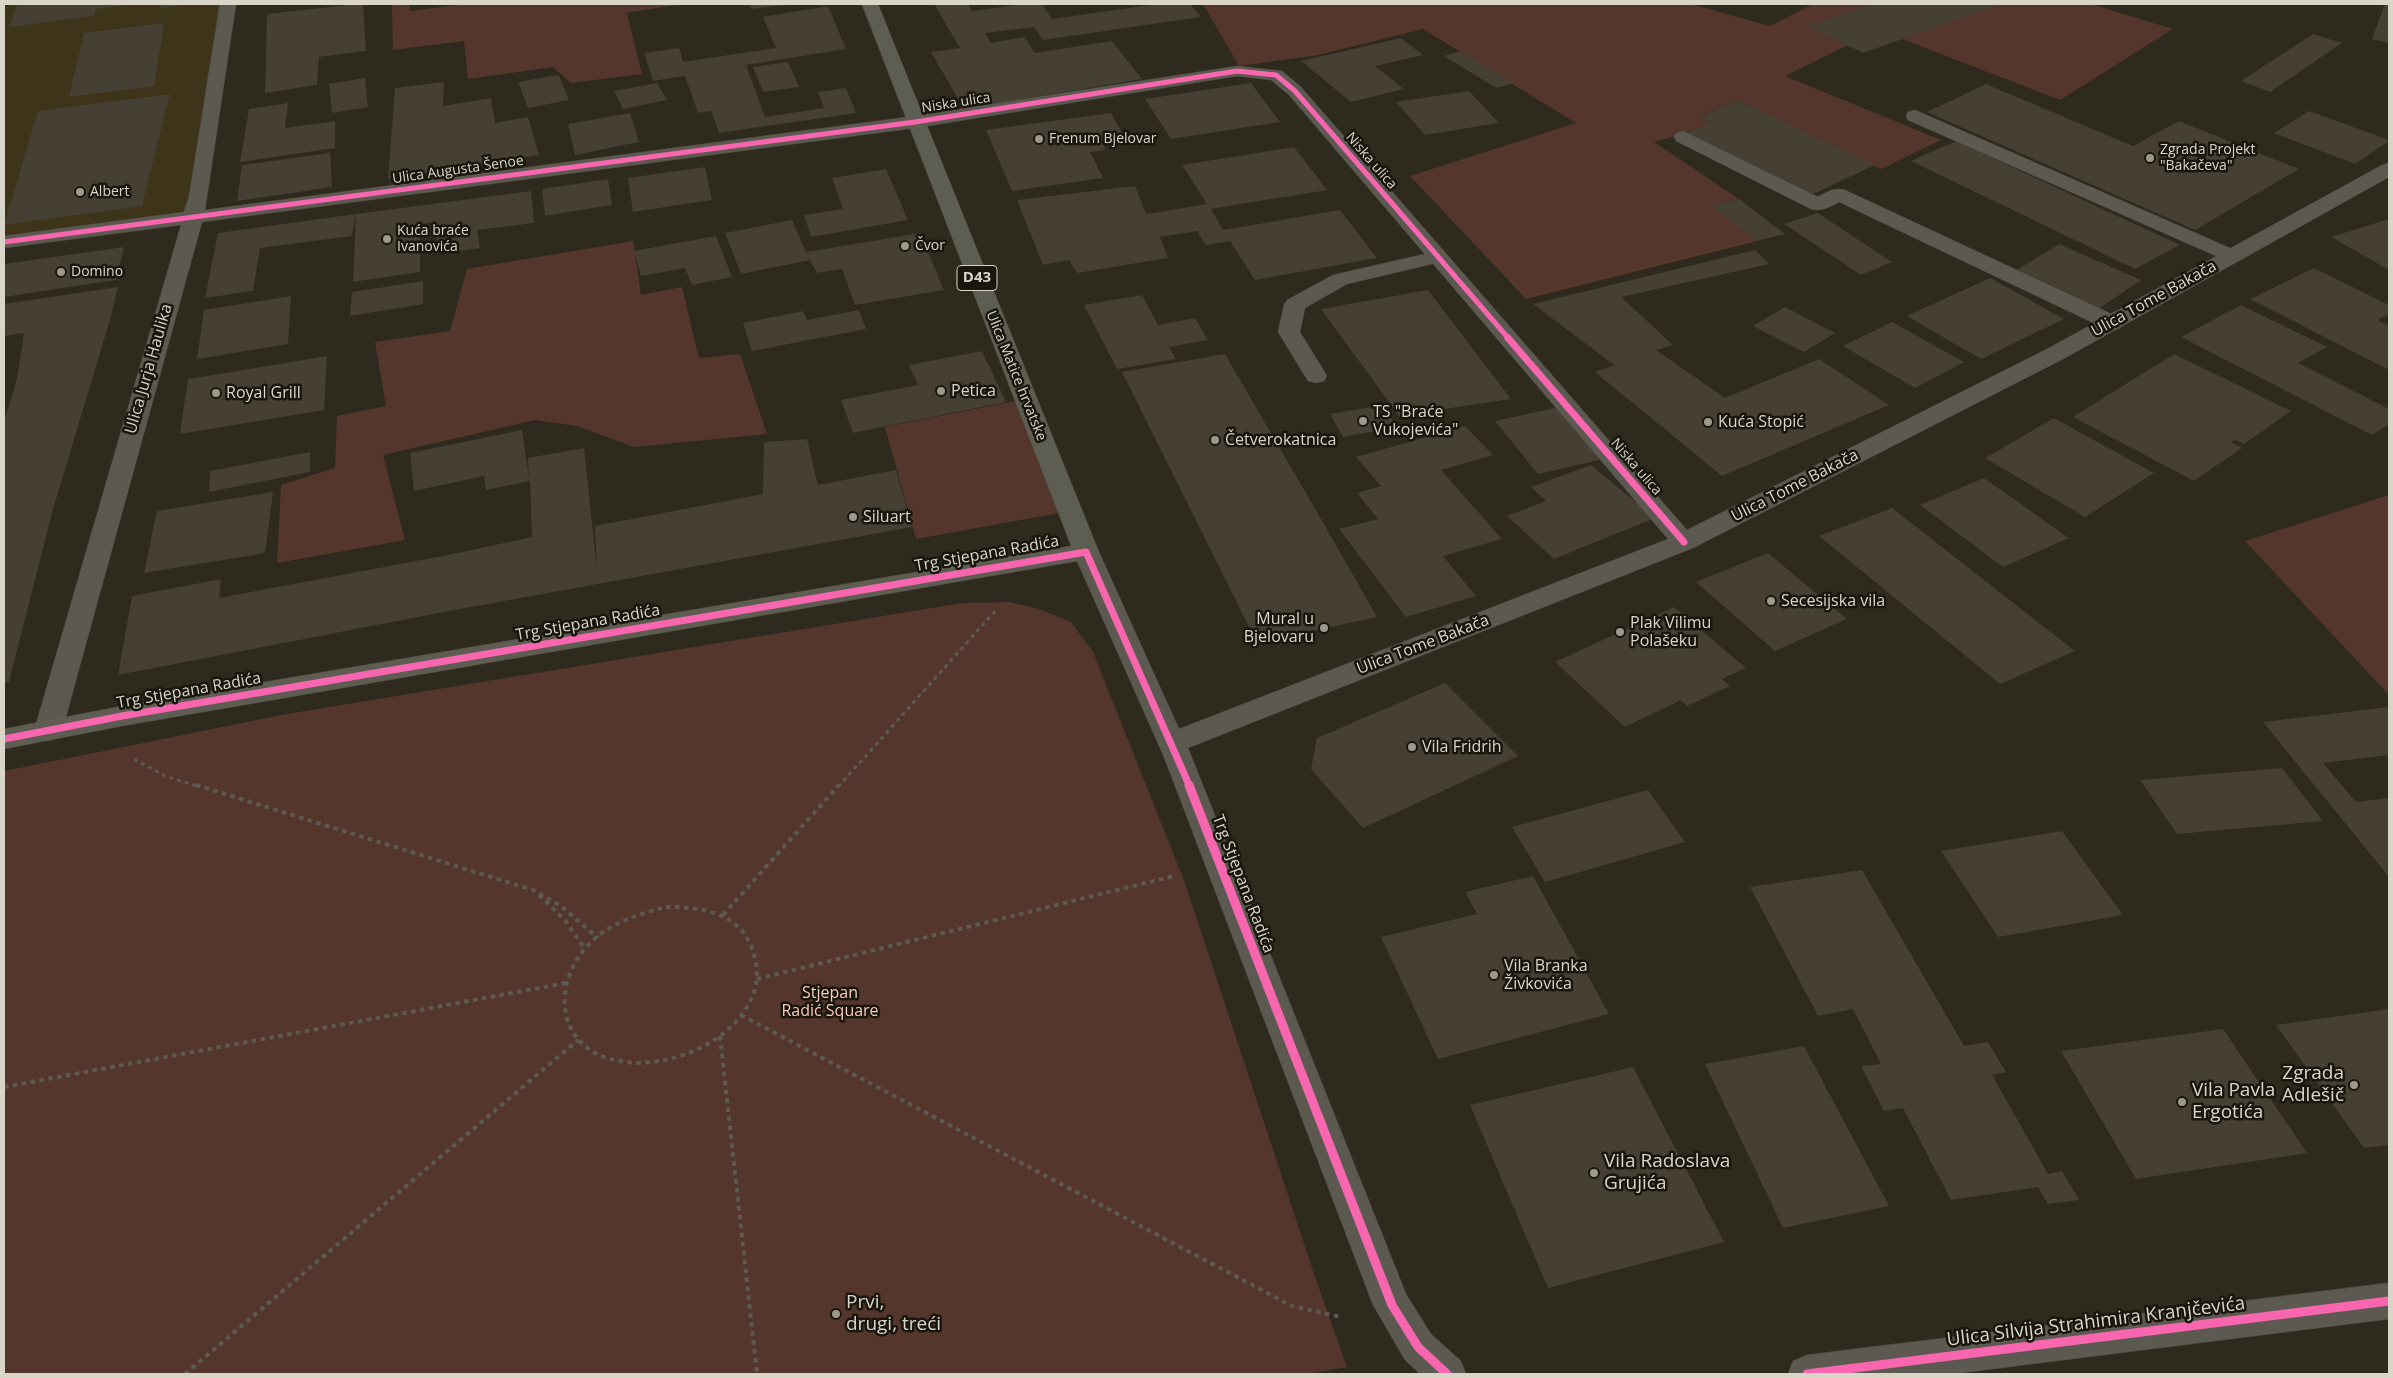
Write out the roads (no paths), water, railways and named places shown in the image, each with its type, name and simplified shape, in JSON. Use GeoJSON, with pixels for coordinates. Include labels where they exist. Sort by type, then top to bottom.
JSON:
{"type":"FeatureCollection","features":[{"type":"Feature","properties":{"kind":"main road","name":"Ulica Matice hrvatske"},"geometry":{"type":"LineString","coordinates":[[870,4],[1086,552]]}},
{"type":"Feature","properties":{"kind":"main road","name":"Trg Stjepana Radića"},"geometry":{"type":"LineString","coordinates":[[4,739],[122,716],[1086,552]]}},
{"type":"Feature","properties":{"kind":"street","name":"Ulica Jurja Haulika"},"geometry":{"type":"LineString","coordinates":[[48,731],[199,196],[228,4]]}},
{"type":"Feature","properties":{"kind":"street","name":"Niska ulica"},"geometry":{"type":"LineString","coordinates":[[916,122],[1237,71],[1276,75],[1294,91],[1684,542]]}},
{"type":"Feature","properties":{"kind":"street"},"geometry":{"type":"LineString","coordinates":[[1915,116],[2232,256]]}},
{"type":"Feature","properties":{"kind":"street","name":"Ulica Augusta Šenoe"},"geometry":{"type":"LineString","coordinates":[[4,242],[916,122]]}},
{"type":"Feature","properties":{"kind":"street"},"geometry":{"type":"LineString","coordinates":[[1683,137],[1818,205],[1838,194],[2112,322]]}},
{"type":"Feature","properties":{"kind":"street","name":"Ulica Tome Bakača"},"geometry":{"type":"LineString","coordinates":[[1172,743],[1684,542],[2057,353],[2389,169]]}},
{"type":"Feature","properties":{"kind":"street"},"geometry":{"type":"LineString","coordinates":[[1316,376],[1289,332],[1295,305],[1340,279],[1438,258]]}},
{"type":"Feature","properties":{"kind":"street","name":"Trg Stjepana Radića"},"geometry":{"type":"LineString","coordinates":[[1086,552],[1172,743],[1392,1305],[1418,1348],[1447,1374]]}},
{"type":"Feature","properties":{"kind":"street","name":"Ulica Silvija Strahimira Kranjčevića"},"geometry":{"type":"LineString","coordinates":[[1807,1374],[2389,1302]]}},
{"type":"Feature","properties":{"kind":"place","name":"Frenum Bjelovar"},"geometry":{"type":"Point","coordinates":[1039,139]}},
{"type":"Feature","properties":{"kind":"place","name":"Zgrada Projekt \"Bakačeva\""},"geometry":{"type":"Point","coordinates":[2150,158]}},
{"type":"Feature","properties":{"kind":"place","name":"Albert"},"geometry":{"type":"Point","coordinates":[80,192]}},
{"type":"Feature","properties":{"kind":"place","name":"Kuća braće Ivanovića"},"geometry":{"type":"Point","coordinates":[387,239]}},
{"type":"Feature","properties":{"kind":"place","name":"Čvor"},"geometry":{"type":"Point","coordinates":[905,246]}},
{"type":"Feature","properties":{"kind":"place","name":"Domino"},"geometry":{"type":"Point","coordinates":[61,272]}},
{"type":"Feature","properties":{"kind":"place","name":"Petica"},"geometry":{"type":"Point","coordinates":[941,391]}},
{"type":"Feature","properties":{"kind":"place","name":"Royal Grill"},"geometry":{"type":"Point","coordinates":[216,393]}},
{"type":"Feature","properties":{"kind":"place","name":"TS \"Braće Vukojevića\""},"geometry":{"type":"Point","coordinates":[1363,421]}},
{"type":"Feature","properties":{"kind":"place","name":"Kuća Stopić"},"geometry":{"type":"Point","coordinates":[1708,422]}},
{"type":"Feature","properties":{"kind":"place","name":"Četverokatnica"},"geometry":{"type":"Point","coordinates":[1215,440]}},
{"type":"Feature","properties":{"kind":"place","name":"Siluart"},"geometry":{"type":"Point","coordinates":[853,517]}},
{"type":"Feature","properties":{"kind":"place","name":"Secesijska vila"},"geometry":{"type":"Point","coordinates":[1771,601]}},
{"type":"Feature","properties":{"kind":"place","name":"Mural u Bjelovaru"},"geometry":{"type":"Point","coordinates":[1324,628]}},
{"type":"Feature","properties":{"kind":"place","name":"Plak Vilimu Polašeku"},"geometry":{"type":"Point","coordinates":[1620,632]}},
{"type":"Feature","properties":{"kind":"place","name":"Vila Fridrih"},"geometry":{"type":"Point","coordinates":[1412,747]}},
{"type":"Feature","properties":{"kind":"place","name":"Vila Branka Živkovića"},"geometry":{"type":"Point","coordinates":[1494,975]}},
{"type":"Feature","properties":{"kind":"place","name":"Zgrada Adlešič"},"geometry":{"type":"Point","coordinates":[2354,1085]}},
{"type":"Feature","properties":{"kind":"place","name":"Vila Pavla Ergotića"},"geometry":{"type":"Point","coordinates":[2182,1102]}},
{"type":"Feature","properties":{"kind":"place","name":"Vila Radoslava Grujića"},"geometry":{"type":"Point","coordinates":[1594,1173]}},
{"type":"Feature","properties":{"kind":"place","name":"Prvi, drugi, treći"},"geometry":{"type":"Point","coordinates":[836,1314]}},
{"type":"Feature","properties":{"kind":"park label","name":"Stjepan Radić Square"},"geometry":{"type":"Point","coordinates":[830,1002]}}]}
